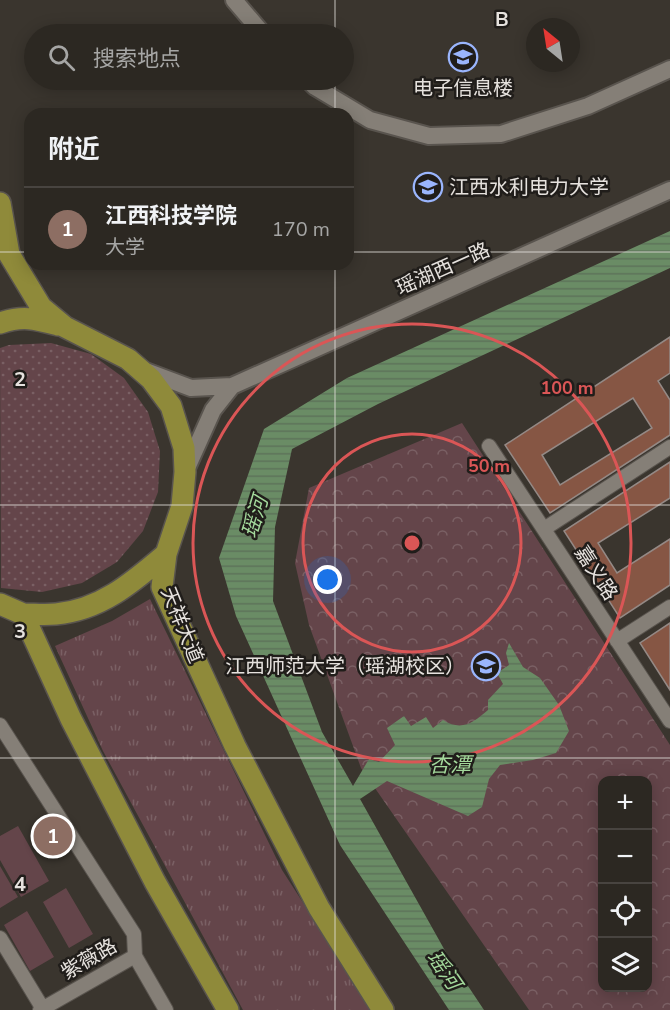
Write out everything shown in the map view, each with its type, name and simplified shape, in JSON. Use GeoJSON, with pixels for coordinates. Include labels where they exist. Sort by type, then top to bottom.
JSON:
{"type":"FeatureCollection","features":[{"type":"Feature","properties":{"kind":"main road","name":"天祥大道"},"geometry":{"type":"LineString","coordinates":[[0,203],[9,254],[41,307],[65,327],[128,359],[151,379],[171,406],[184,448],[185,472],[182,506],[166,554],[162,587],[234,746],[319,908],[383,1010]]}},
{"type":"Feature","properties":{"kind":"main road"},"geometry":{"type":"LineString","coordinates":[[0,323],[30,318],[65,327]]}},
{"type":"Feature","properties":{"kind":"main road"},"geometry":{"type":"LineString","coordinates":[[0,604],[23,614],[57,614],[100,602],[127,587],[166,554]]}},
{"type":"Feature","properties":{"kind":"main road"},"geometry":{"type":"LineString","coordinates":[[23,614],[71,719],[155,882],[228,1010]]}},
{"type":"Feature","properties":{"kind":"street"},"geometry":{"type":"LineString","coordinates":[[234,0],[254,24]]}},
{"type":"Feature","properties":{"kind":"street"},"geometry":{"type":"LineString","coordinates":[[354,110],[370,120],[429,136],[501,134],[588,106],[670,69]]}},
{"type":"Feature","properties":{"kind":"street"},"geometry":{"type":"LineString","coordinates":[[320,90],[350,108]]}},
{"type":"Feature","properties":{"kind":"street","name":"瑶湖西一路"},"geometry":{"type":"LineString","coordinates":[[232,387],[670,190]]}},
{"type":"Feature","properties":{"kind":"street"},"geometry":{"type":"LineString","coordinates":[[139,368],[191,388],[232,387]]}},
{"type":"Feature","properties":{"kind":"street"},"geometry":{"type":"LineString","coordinates":[[185,472],[213,410],[232,387]]}},
{"type":"Feature","properties":{"kind":"street","name":"嘉义路"},"geometry":{"type":"LineString","coordinates":[[489,446],[670,721]]}},
{"type":"Feature","properties":{"kind":"street"},"geometry":{"type":"LineString","coordinates":[[544,530],[670,447]]}},
{"type":"Feature","properties":{"kind":"street"},"geometry":{"type":"LineString","coordinates":[[617,641],[670,607]]}},
{"type":"Feature","properties":{"kind":"street"},"geometry":{"type":"LineString","coordinates":[[0,725],[134,934],[135,956]]}},
{"type":"Feature","properties":{"kind":"street"},"geometry":{"type":"LineString","coordinates":[[0,938],[41,1009]]}},
{"type":"Feature","properties":{"kind":"street","name":"紫薇路"},"geometry":{"type":"LineString","coordinates":[[41,1009],[135,956],[166,1010]]}},
{"type":"Feature","properties":{"kind":"green space"},"geometry":{"type":"Polygon","coordinates":[[[51,343],[91,354],[124,378],[148,412],[160,451],[158,492],[143,531],[117,562],[82,583],[42,592],[1,588],[0,348],[9,345],[51,343]]]}},
{"type":"Feature","properties":{"kind":"green space","name":"江西师范大学（瑶湖校区）"},"geometry":{"type":"Polygon","coordinates":[[[462,423],[670,745],[670,1010],[529,1010],[361,768],[309,625],[295,563],[309,488],[462,423]]]}},
{"type":"Feature","properties":{"kind":"green space"},"geometry":{"type":"Polygon","coordinates":[[[150,599],[282,870],[372,1010],[243,1010],[103,751],[55,646],[112,621],[150,599]]]}},
{"type":"Feature","properties":{"kind":"green space"},"geometry":{"type":"Polygon","coordinates":[[[18,826],[49,881],[21,897],[0,860],[0,836],[18,826]]]}},
{"type":"Feature","properties":{"kind":"green space"},"geometry":{"type":"Polygon","coordinates":[[[0,866],[18,897],[0,908],[0,866]]]}},
{"type":"Feature","properties":{"kind":"green space"},"geometry":{"type":"Polygon","coordinates":[[[66,888],[93,934],[69,948],[43,902],[66,888]]]}},
{"type":"Feature","properties":{"kind":"green space"},"geometry":{"type":"Polygon","coordinates":[[[27,911],[54,957],[30,971],[4,925],[27,911]]]}},
{"type":"Feature","properties":{"kind":"water"},"geometry":{"type":"Polygon","coordinates":[[[670,231],[670,268],[378,404],[292,449],[275,527],[273,601],[322,732],[353,786],[369,759],[379,762],[395,745],[387,728],[404,716],[411,726],[426,717],[433,728],[443,720],[456,725],[467,724],[488,710],[488,700],[503,684],[497,673],[509,665],[506,653],[509,643],[523,667],[540,678],[559,705],[569,731],[556,753],[533,760],[500,765],[489,779],[482,807],[468,816],[387,781],[360,799],[448,956],[484,1010],[449,1010],[340,845],[236,616],[219,558],[264,429],[347,378],[670,231]]]}},
{"type":"Feature","properties":{"kind":"building"},"geometry":{"type":"Polygon","coordinates":[[[670,337],[670,373],[658,381],[670,400],[670,435],[550,513],[505,445],[670,337]],[[633,398],[542,455],[560,485],[652,428],[633,398]]]}},
{"type":"Feature","properties":{"kind":"building"},"geometry":{"type":"Polygon","coordinates":[[[670,462],[670,498],[598,543],[617,573],[670,539],[670,585],[620,618],[564,531],[670,462]]]}},
{"type":"Feature","properties":{"kind":"building"},"geometry":{"type":"Polygon","coordinates":[[[670,623],[670,690],[640,643],[670,623]]]}},
{"type":"Feature","properties":{"kind":"place","name":"电子信息楼"},"geometry":{"type":"Point","coordinates":[463,57]}},
{"type":"Feature","properties":{"kind":"place","name":"江西水利电力大学"},"geometry":{"type":"Point","coordinates":[428,187]}},
{"type":"Feature","properties":{"kind":"place","name":"江西师范大学（瑶湖校区）"},"geometry":{"type":"Point","coordinates":[486,666]}},
{"type":"Feature","properties":{"kind":"place","name":"江西科技学院"},"geometry":{"type":"Point","coordinates":[53,836]}},
{"type":"Feature","properties":{"kind":"water label","name":"瑶河"},"geometry":{"type":"Point","coordinates":[255,517]}},
{"type":"Feature","properties":{"kind":"water label","name":"杏潭"},"geometry":{"type":"Point","coordinates":[450,765]}},
{"type":"Feature","properties":{"kind":"water label","name":"瑶河"},"geometry":{"type":"Point","coordinates":[444,970]}}]}
